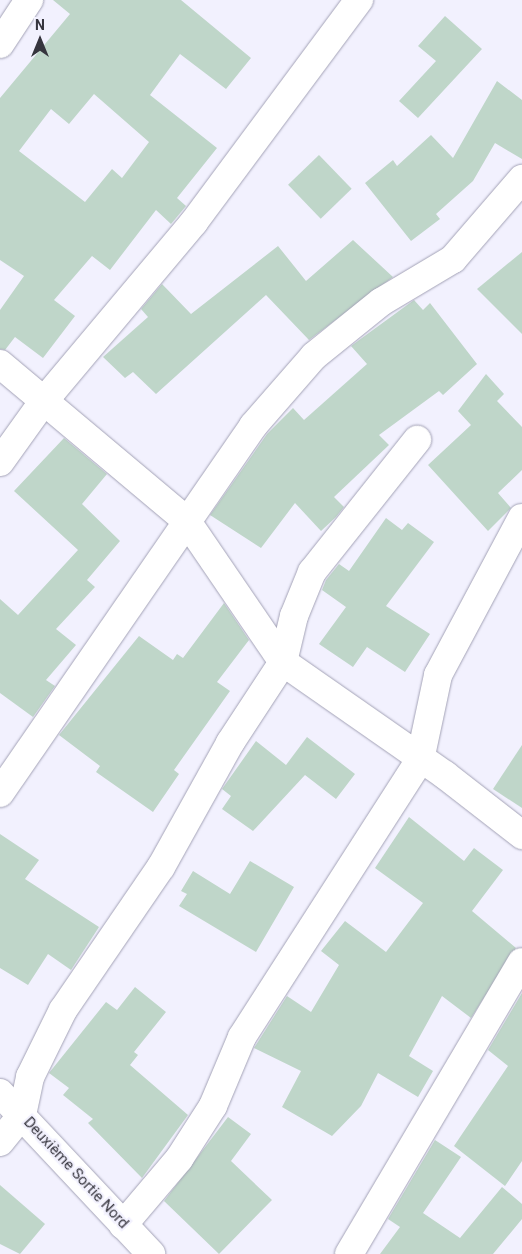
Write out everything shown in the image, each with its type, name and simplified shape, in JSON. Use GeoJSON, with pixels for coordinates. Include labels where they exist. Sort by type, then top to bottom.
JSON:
{"type":"FeatureCollection","features":[{"type":"Feature","properties":{"kind":"street"},"geometry":{"type":"LineString","coordinates":[[0,44],[29,0]]}},
{"type":"Feature","properties":{"kind":"street"},"geometry":{"type":"LineString","coordinates":[[0,462],[42,402],[194,222],[359,0]]}},
{"type":"Feature","properties":{"kind":"street"},"geometry":{"type":"LineString","coordinates":[[0,793],[186,520],[253,426],[314,356],[381,302],[453,258],[522,179]]}},
{"type":"Feature","properties":{"kind":"street"},"geometry":{"type":"LineString","coordinates":[[0,364],[42,402],[186,520],[283,662],[522,835]]}},
{"type":"Feature","properties":{"kind":"street"},"geometry":{"type":"LineString","coordinates":[[0,1142],[22,1115],[30,1077],[63,1010],[160,866],[230,743],[283,662],[294,616],[312,572],[417,440]]}},
{"type":"Feature","properties":{"kind":"street"},"geometry":{"type":"LineString","coordinates":[[123,1224],[189,1144],[213,1106],[242,1037],[420,760],[438,675],[522,518]]}},
{"type":"Feature","properties":{"kind":"street"},"geometry":{"type":"LineString","coordinates":[[349,1254],[522,962]]}},
{"type":"Feature","properties":{"kind":"street","name":"Deuxième Sortie Nord"},"geometry":{"type":"LineString","coordinates":[[0,1093],[148,1253]]}},
{"type":"Feature","properties":{"kind":"building"},"geometry":{"type":"Polygon","coordinates":[[[53,0],[181,0],[251,58],[226,89],[180,54],[150,95],[217,148],[177,198],[186,206],[171,224],[156,210],[110,270],[92,256],[54,300],[75,316],[43,358],[15,337],[5,350],[0,349],[0,310],[24,276],[0,260],[0,98],[70,14],[53,0]],[[94,94],[69,124],[51,109],[19,151],[85,202],[112,169],[122,178],[149,142],[94,94]]]}},
{"type":"Feature","properties":{"kind":"building"},"geometry":{"type":"Polygon","coordinates":[[[445,16],[482,49],[418,118],[399,101],[436,61],[418,46],[445,16]]]}},
{"type":"Feature","properties":{"kind":"building"},"geometry":{"type":"Polygon","coordinates":[[[497,81],[522,100],[522,159],[495,143],[473,181],[436,214],[440,219],[411,241],[365,183],[393,160],[397,166],[431,135],[453,158],[497,81]]]}},
{"type":"Feature","properties":{"kind":"building"},"geometry":{"type":"Polygon","coordinates":[[[319,155],[352,189],[321,219],[288,185],[319,155]]]}},
{"type":"Feature","properties":{"kind":"building"},"geometry":{"type":"Polygon","coordinates":[[[353,240],[393,277],[309,340],[266,295],[156,394],[133,372],[125,378],[103,357],[148,317],[141,309],[162,284],[191,314],[278,246],[306,281],[353,240]]]}},
{"type":"Feature","properties":{"kind":"building"},"geometry":{"type":"Polygon","coordinates":[[[522,252],[522,334],[477,289],[522,252]]]}},
{"type":"Feature","properties":{"kind":"building"},"geometry":{"type":"Polygon","coordinates":[[[414,300],[423,310],[430,303],[477,364],[443,395],[439,391],[379,435],[389,445],[334,497],[344,507],[336,517],[321,531],[295,503],[261,548],[210,515],[267,434],[293,408],[304,420],[367,364],[351,346],[414,300]]]}},
{"type":"Feature","properties":{"kind":"building"},"geometry":{"type":"Polygon","coordinates":[[[486,374],[504,394],[497,401],[522,427],[522,470],[498,493],[511,508],[488,531],[428,465],[471,425],[458,411],[486,374]]]}},
{"type":"Feature","properties":{"kind":"building"},"geometry":{"type":"Polygon","coordinates":[[[64,438],[107,474],[82,504],[120,541],[87,580],[95,587],[56,629],[76,645],[46,680],[55,686],[33,717],[0,693],[0,599],[18,615],[78,550],[14,491],[64,438]]]}},
{"type":"Feature","properties":{"kind":"building"},"geometry":{"type":"Polygon","coordinates":[[[386,518],[402,530],[408,523],[434,542],[386,606],[430,634],[405,672],[367,647],[353,667],[319,644],[346,607],[322,590],[326,580],[339,564],[349,571],[386,518]]]}},
{"type":"Feature","properties":{"kind":"building"},"geometry":{"type":"Polygon","coordinates":[[[224,603],[249,640],[217,682],[230,691],[174,770],[179,774],[153,812],[96,772],[100,766],[59,735],[139,636],[173,660],[177,654],[183,658],[224,603]]]}},
{"type":"Feature","properties":{"kind":"building"},"geometry":{"type":"Polygon","coordinates":[[[307,737],[355,774],[336,799],[305,775],[253,831],[222,809],[231,796],[222,789],[256,741],[286,765],[307,737]]]}},
{"type":"Feature","properties":{"kind":"building"},"geometry":{"type":"Polygon","coordinates":[[[522,745],[522,808],[493,789],[522,745]]]}},
{"type":"Feature","properties":{"kind":"building"},"geometry":{"type":"Polygon","coordinates":[[[409,817],[464,861],[474,848],[503,870],[472,911],[516,948],[471,1018],[442,996],[409,1056],[433,1071],[418,1097],[378,1073],[361,1106],[332,1136],[282,1107],[301,1071],[254,1048],[287,996],[311,1012],[339,965],[321,951],[345,921],[386,952],[423,903],[375,868],[409,817]]]}},
{"type":"Feature","properties":{"kind":"building"},"geometry":{"type":"Polygon","coordinates":[[[0,834],[39,860],[25,879],[99,927],[71,970],[48,954],[28,985],[0,968],[0,834]]]}},
{"type":"Feature","properties":{"kind":"building"},"geometry":{"type":"Polygon","coordinates":[[[250,861],[294,887],[256,952],[179,906],[187,894],[181,891],[193,871],[230,894],[250,861]]]}},
{"type":"Feature","properties":{"kind":"building"},"geometry":{"type":"Polygon","coordinates":[[[135,987],[166,1012],[134,1052],[138,1055],[130,1065],[188,1115],[142,1178],[88,1123],[93,1119],[63,1095],[69,1088],[49,1073],[106,1002],[117,1010],[135,987]]]}},
{"type":"Feature","properties":{"kind":"building"},"geometry":{"type":"Polygon","coordinates":[[[522,993],[522,1161],[505,1186],[454,1146],[508,1066],[488,1050],[522,993]]]}},
{"type":"Feature","properties":{"kind":"building"},"geometry":{"type":"Polygon","coordinates":[[[228,1117],[251,1134],[231,1161],[272,1200],[219,1254],[164,1201],[228,1117]]]}},
{"type":"Feature","properties":{"kind":"building"},"geometry":{"type":"Polygon","coordinates":[[[435,1140],[461,1157],[423,1213],[460,1238],[502,1187],[522,1204],[522,1219],[493,1254],[380,1254],[400,1227],[388,1219],[435,1140]]]}},
{"type":"Feature","properties":{"kind":"building"},"geometry":{"type":"Polygon","coordinates":[[[0,1185],[45,1224],[20,1254],[0,1244],[0,1185]]]}}]}
